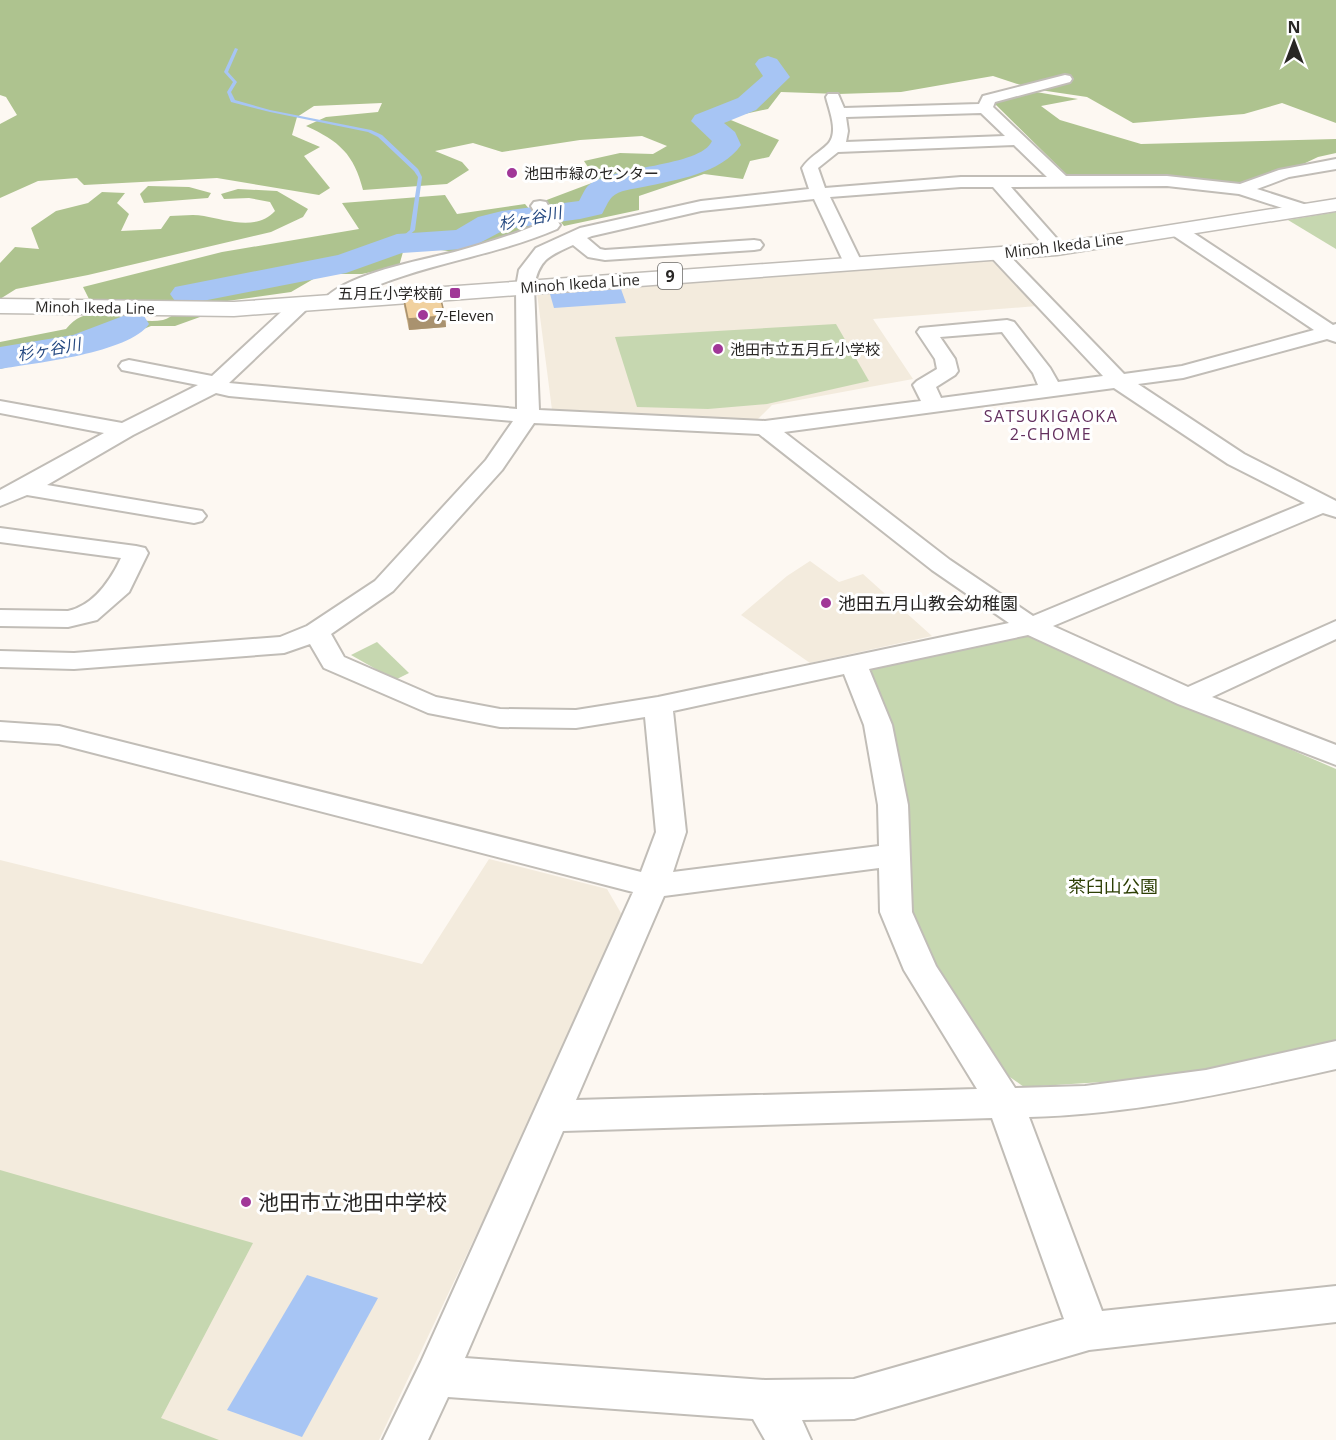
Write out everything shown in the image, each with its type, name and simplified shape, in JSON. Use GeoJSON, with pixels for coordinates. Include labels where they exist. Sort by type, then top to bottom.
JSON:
{"type":"FeatureCollection","features":[{"type":"Feature","properties":{"kind":"main road","name":"Minoh Ikeda Line"},"geometry":{"type":"LineString","coordinates":[[0,306],[234,309],[1057,249],[1336,205]]}},
{"type":"Feature","properties":{"kind":"street"},"geometry":{"type":"LineString","coordinates":[[985,108],[988,99],[1065,79]]}},
{"type":"Feature","properties":{"kind":"street"},"geometry":{"type":"LineString","coordinates":[[832,96],[841,135],[835,147],[814,162],[810,168],[853,263]]}},
{"type":"Feature","properties":{"kind":"street"},"geometry":{"type":"LineString","coordinates":[[837,113],[985,108],[1061,181]]}},
{"type":"Feature","properties":{"kind":"street"},"geometry":{"type":"LineString","coordinates":[[835,147],[1019,140]]}},
{"type":"Feature","properties":{"kind":"street"},"geometry":{"type":"LineString","coordinates":[[1241,189],[1285,173],[1336,164]]}},
{"type":"Feature","properties":{"kind":"street"},"geometry":{"type":"LineString","coordinates":[[997,181],[1057,249]]}},
{"type":"Feature","properties":{"kind":"street"},"geometry":{"type":"LineString","coordinates":[[331,303],[349,289],[394,272],[437,262],[552,226],[731,202],[820,193],[997,181],[1167,182],[1241,189],[1304,210]]}},
{"type":"Feature","properties":{"kind":"street"},"geometry":{"type":"LineString","coordinates":[[552,226],[594,254],[605,255],[750,237],[767,269]]}},
{"type":"Feature","properties":{"kind":"street"},"geometry":{"type":"LineString","coordinates":[[0,659],[74,661],[284,645],[316,632],[384,586],[494,465],[528,416],[525,287],[528,270],[542,252],[552,226]]}},
{"type":"Feature","properties":{"kind":"street"},"geometry":{"type":"LineString","coordinates":[[1177,230],[1334,333]]}},
{"type":"Feature","properties":{"kind":"street"},"geometry":{"type":"LineString","coordinates":[[997,253],[1120,382],[1236,459],[1330,507]]}},
{"type":"Feature","properties":{"kind":"street"},"geometry":{"type":"LineString","coordinates":[[0,499],[24,488],[125,430],[215,385],[300,305]]}},
{"type":"Feature","properties":{"kind":"street"},"geometry":{"type":"LineString","coordinates":[[934,406],[924,385],[948,371],[945,359],[927,332],[1007,326],[1043,372],[1052,391]]}},
{"type":"Feature","properties":{"kind":"street"},"geometry":{"type":"LineString","coordinates":[[129,366],[203,380],[230,390],[528,416],[765,428],[1120,382],[1193,370],[1334,333]]}},
{"type":"Feature","properties":{"kind":"street"},"geometry":{"type":"LineString","coordinates":[[0,407],[125,430]]}},
{"type":"Feature","properties":{"kind":"street"},"geometry":{"type":"LineString","coordinates":[[765,428],[942,565],[1031,626],[1188,698],[1336,756]]}},
{"type":"Feature","properties":{"kind":"street"},"geometry":{"type":"LineString","coordinates":[[24,488],[194,516]]}},
{"type":"Feature","properties":{"kind":"street"},"geometry":{"type":"LineString","coordinates":[[316,632],[334,662],[428,704],[500,718],[576,719],[658,706],[1031,626],[1330,507]]}},
{"type":"Feature","properties":{"kind":"street"},"geometry":{"type":"LineString","coordinates":[[0,535],[136,553],[120,587],[88,614],[68,619],[0,618]]}},
{"type":"Feature","properties":{"kind":"street"},"geometry":{"type":"LineString","coordinates":[[1188,698],[1336,629]]}},
{"type":"Feature","properties":{"kind":"street"},"geometry":{"type":"LineString","coordinates":[[853,663],[878,725],[893,804],[896,912],[921,970],[1005,1103],[1089,1331]]}},
{"type":"Feature","properties":{"kind":"street"},"geometry":{"type":"LineString","coordinates":[[405,1440],[436,1376],[652,886],[671,832],[658,706]]}},
{"type":"Feature","properties":{"kind":"street"},"geometry":{"type":"LineString","coordinates":[[0,731],[59,735],[652,886],[894,855]]}},
{"type":"Feature","properties":{"kind":"street"},"geometry":{"type":"LineString","coordinates":[[550,1116],[1084,1101],[1206,1084],[1336,1055]]}},
{"type":"Feature","properties":{"kind":"street"},"geometry":{"type":"LineString","coordinates":[[436,1376],[765,1400],[854,1400],[1089,1331],[1336,1304]]}},
{"type":"Feature","properties":{"kind":"street"},"geometry":{"type":"LineString","coordinates":[[765,1400],[789,1440]]}},
{"type":"Feature","properties":{"kind":"shaded area","name":"池田市立五月丘小学校"},"geometry":{"type":"Polygon","coordinates":[[[991,260],[1037,306],[873,319],[913,379],[772,405],[756,421],[552,410],[537,293],[991,260]]]}},
{"type":"Feature","properties":{"kind":"shaded area","name":"池田五月山教会幼稚園"},"geometry":{"type":"Polygon","coordinates":[[[810,561],[839,582],[863,574],[932,636],[810,663],[741,615],[787,576],[810,561]]]}},
{"type":"Feature","properties":{"kind":"shaded area","name":"池田市立池田中学校"},"geometry":{"type":"Polygon","coordinates":[[[489,859],[607,889],[625,920],[379,1440],[0,1440],[0,860],[422,964],[489,859]]]}},
{"type":"Feature","properties":{"kind":"green space"},"geometry":{"type":"Polygon","coordinates":[[[0,0],[1336,0],[1336,123],[1282,103],[1244,114],[1133,123],[1087,97],[1033,89],[993,76],[901,92],[838,94],[781,92],[768,109],[726,118],[779,140],[769,157],[750,161],[743,179],[704,174],[639,196],[639,210],[564,226],[544,201],[597,181],[584,161],[620,153],[653,154],[667,146],[642,136],[580,140],[502,152],[473,143],[435,151],[462,162],[469,170],[447,184],[363,190],[355,167],[344,150],[328,137],[306,126],[326,117],[378,112],[382,103],[314,106],[297,117],[292,135],[320,147],[304,156],[330,188],[319,195],[217,178],[84,185],[77,178],[38,181],[0,198],[0,124],[17,115],[6,97],[0,95],[0,0]]]}},
{"type":"Feature","properties":{"kind":"green space"},"geometry":{"type":"Polygon","coordinates":[[[1030,91],[1078,99],[1041,106],[1060,120],[1141,144],[1336,139],[1336,153],[1240,184],[1168,175],[1069,177],[993,102],[1030,91]]]}},
{"type":"Feature","properties":{"kind":"green space"},"geometry":{"type":"Polygon","coordinates":[[[148,186],[189,187],[211,193],[208,198],[144,203],[140,194],[148,186]]]}},
{"type":"Feature","properties":{"kind":"green space"},"geometry":{"type":"Polygon","coordinates":[[[238,189],[277,191],[308,209],[303,217],[271,232],[88,275],[16,289],[0,299],[0,263],[15,247],[39,249],[31,228],[56,211],[88,203],[102,192],[125,193],[117,203],[129,214],[121,231],[161,229],[170,216],[200,215],[250,222],[259,221],[275,211],[270,202],[249,198],[224,199],[221,194],[238,189]]]}},
{"type":"Feature","properties":{"kind":"green space"},"geometry":{"type":"Polygon","coordinates":[[[445,195],[457,214],[525,204],[543,225],[455,252],[405,245],[399,266],[362,274],[322,274],[291,292],[220,302],[89,299],[83,287],[222,252],[359,229],[342,203],[445,195]]]}},
{"type":"Feature","properties":{"kind":"green space"},"geometry":{"type":"Polygon","coordinates":[[[1336,212],[1336,249],[1288,220],[1336,212]]]}},
{"type":"Feature","properties":{"kind":"green space"},"geometry":{"type":"Polygon","coordinates":[[[182,312],[200,312],[200,317],[175,326],[151,326],[116,340],[10,360],[8,367],[0,369],[0,342],[66,329],[76,319],[87,315],[99,313],[150,321],[165,319],[182,312]]]}},
{"type":"Feature","properties":{"kind":"green space"},"geometry":{"type":"Polygon","coordinates":[[[836,324],[869,381],[767,404],[708,409],[637,407],[615,337],[836,324]]]}},
{"type":"Feature","properties":{"kind":"green space","name":"茶臼山公園"},"geometry":{"type":"Polygon","coordinates":[[[1024,634],[1336,769],[1336,1041],[1247,1063],[1150,1079],[1024,1087],[1007,1075],[935,970],[910,911],[868,673],[874,666],[1024,634]]]}},
{"type":"Feature","properties":{"kind":"green space"},"geometry":{"type":"Polygon","coordinates":[[[377,642],[409,673],[395,680],[351,655],[377,642]]]}},
{"type":"Feature","properties":{"kind":"green space"},"geometry":{"type":"Polygon","coordinates":[[[0,1170],[253,1243],[161,1418],[219,1440],[0,1440],[0,1170]]]}},
{"type":"Feature","properties":{"kind":"water"},"geometry":{"type":"Polygon","coordinates":[[[621,289],[626,303],[554,308],[550,294],[621,289]]]}},
{"type":"Feature","properties":{"kind":"water"},"geometry":{"type":"Polygon","coordinates":[[[307,1275],[378,1298],[302,1437],[227,1410],[307,1275]]]}},
{"type":"Feature","properties":{"kind":"building"},"geometry":{"type":"Polygon","coordinates":[[[439,292],[445,316],[408,319],[403,295],[439,292]]]}},
{"type":"Feature","properties":{"kind":"waterway"},"geometry":{"type":"LineString","coordinates":[[236,49],[226,72],[235,82],[229,92],[233,101],[369,131],[380,136],[416,170],[420,177],[412,230],[397,244]]}},
{"type":"Feature","properties":{"kind":"waterway","name":"杉ヶ谷川"},"geometry":{"type":"LineString","coordinates":[[187,294],[346,263],[397,244],[463,239],[489,224],[502,220],[591,207],[600,191],[614,184],[667,173],[717,154],[727,145],[725,138],[705,121],[747,104],[777,77],[768,64]]}},
{"type":"Feature","properties":{"kind":"waterway","name":"杉ヶ谷川"},"geometry":{"type":"LineString","coordinates":[[0,358],[81,345],[131,324]]}},
{"type":"Feature","properties":{"kind":"place","name":"池田市緑のセンター"},"geometry":{"type":"Point","coordinates":[512,173]}},
{"type":"Feature","properties":{"kind":"place","name":"五月丘小学校前"},"geometry":{"type":"Point","coordinates":[455,293]}},
{"type":"Feature","properties":{"kind":"place","name":"7-Eleven"},"geometry":{"type":"Point","coordinates":[423,315]}},
{"type":"Feature","properties":{"kind":"place","name":"池田市立五月丘小学校"},"geometry":{"type":"Point","coordinates":[718,349]}},
{"type":"Feature","properties":{"kind":"place","name":"池田五月山教会幼稚園"},"geometry":{"type":"Point","coordinates":[826,603]}},
{"type":"Feature","properties":{"kind":"place","name":"池田市立池田中学校"},"geometry":{"type":"Point","coordinates":[246,1202]}},
{"type":"Feature","properties":{"kind":"district","name":"SATSUKIGAOKA 2-CHOME"},"geometry":{"type":"Point","coordinates":[1051,425]}}]}
